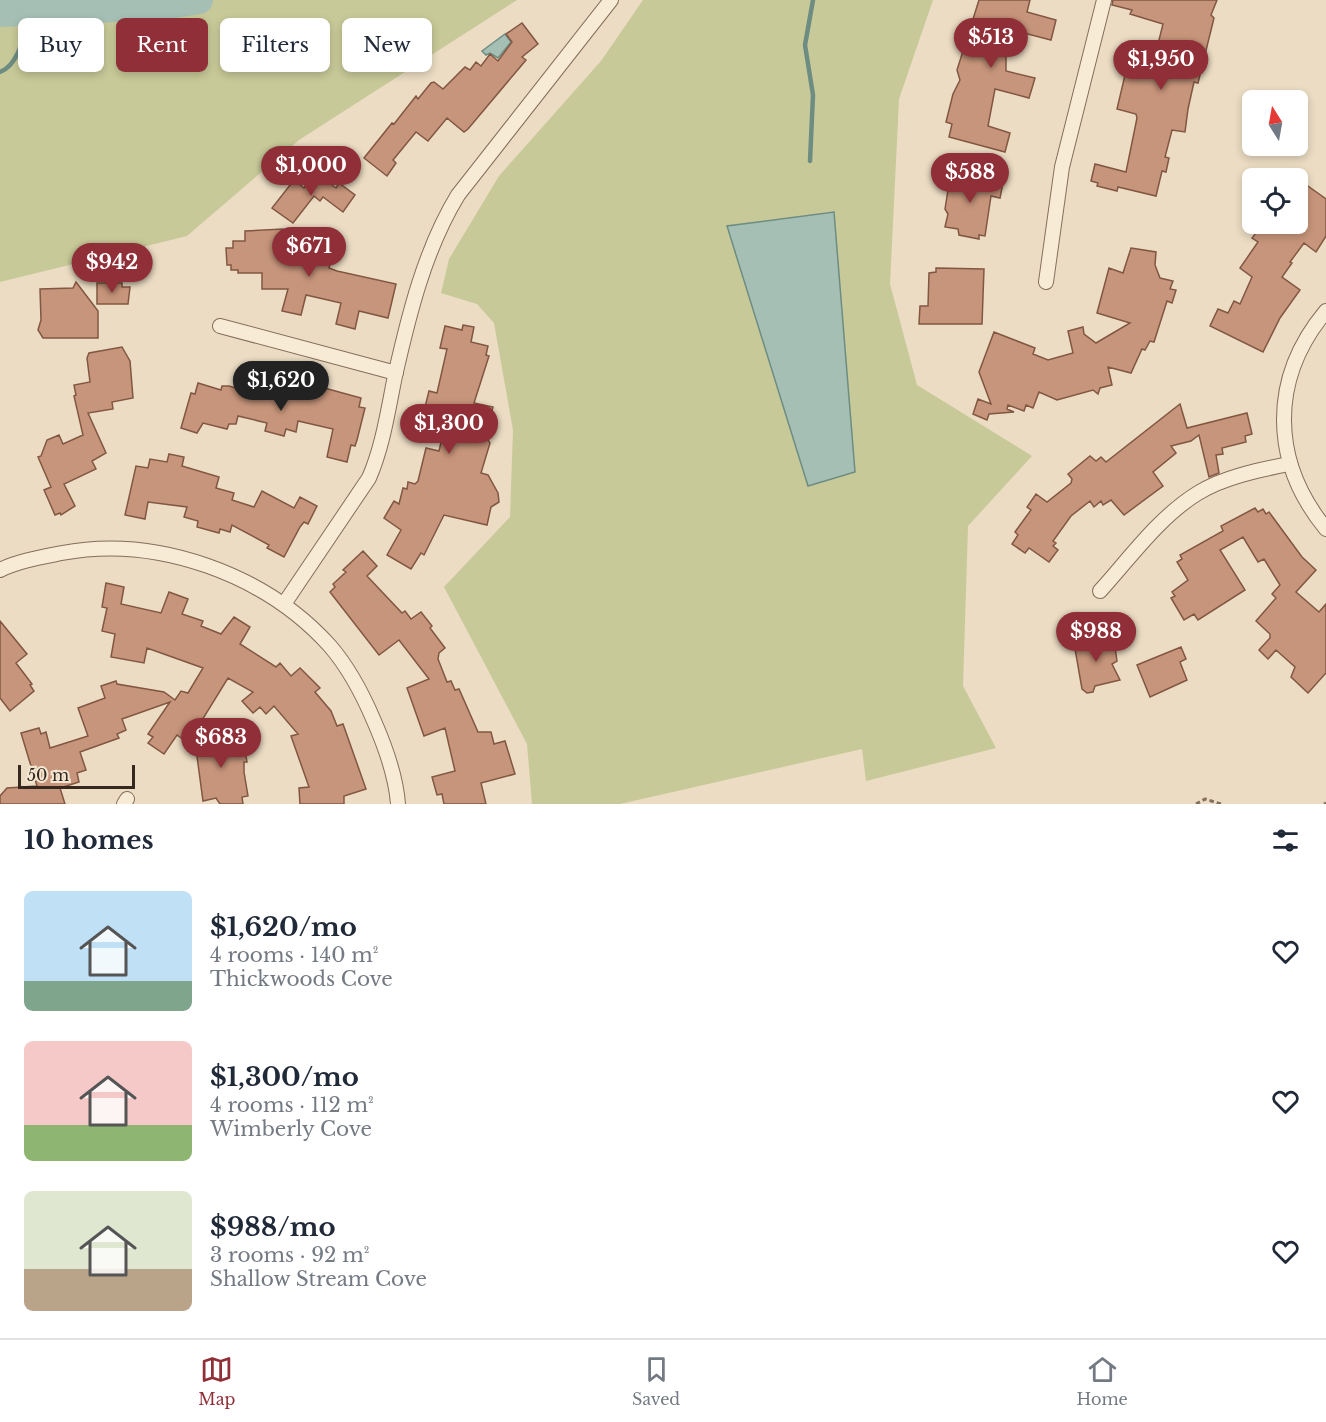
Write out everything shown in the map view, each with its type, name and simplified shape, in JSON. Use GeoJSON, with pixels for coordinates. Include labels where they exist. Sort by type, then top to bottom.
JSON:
{"type":"FeatureCollection","features":[{"type":"Feature","properties":{"kind":"street"},"geometry":{"type":"LineString","coordinates":[[284,604],[369,478],[378,457],[396,373],[425,264],[443,219],[458,195],[611,0]]}},
{"type":"Feature","properties":{"kind":"street"},"geometry":{"type":"LineString","coordinates":[[1046,282],[1062,167],[1104,0]]}},
{"type":"Feature","properties":{"kind":"street"},"geometry":{"type":"LineString","coordinates":[[1326,311],[1314,326],[1293,366],[1285,392],[1284,433],[1289,464],[1308,507],[1326,529]]}},
{"type":"Feature","properties":{"kind":"street"},"geometry":{"type":"LineString","coordinates":[[220,326],[396,373]]}},
{"type":"Feature","properties":{"kind":"street"},"geometry":{"type":"LineString","coordinates":[[1100,591],[1163,522],[1198,493],[1237,477],[1289,464]]}},
{"type":"Feature","properties":{"kind":"street"},"geometry":{"type":"LineString","coordinates":[[0,570],[84,549],[137,548],[182,556],[250,585],[284,604],[330,647],[361,692],[383,740],[398,804]]}},
{"type":"Feature","properties":{"kind":"path"},"geometry":{"type":"LineString","coordinates":[[1196,804],[1205,799],[1221,804]]}},
{"type":"Feature","properties":{"kind":"green space"},"geometry":{"type":"Polygon","coordinates":[[[0,0],[517,0],[432,55],[432,18],[342,18],[342,72],[405,72],[299,140],[187,236],[0,282],[0,0]]]}},
{"type":"Feature","properties":{"kind":"green space"},"geometry":{"type":"Polygon","coordinates":[[[643,0],[933,0],[899,99],[890,284],[917,385],[1032,456],[968,526],[963,686],[996,748],[866,781],[862,749],[620,804],[532,804],[527,744],[444,587],[510,517],[513,430],[494,323],[477,304],[441,293],[449,259],[499,176],[601,61],[643,0]]]}},
{"type":"Feature","properties":{"kind":"shaded area"},"geometry":{"type":"Polygon","coordinates":[[[505,34],[511,42],[498,58],[490,53],[486,55],[482,51],[505,34]]]}},
{"type":"Feature","properties":{"kind":"shaded area"},"geometry":{"type":"Polygon","coordinates":[[[834,212],[855,472],[808,486],[727,226],[834,212]]]}},
{"type":"Feature","properties":{"kind":"building"},"geometry":{"type":"Polygon","coordinates":[[[979,0],[1030,0],[1027,12],[1056,20],[1051,40],[1012,30],[1006,53],[1006,71],[1035,78],[1029,98],[995,89],[988,126],[1010,133],[1005,152],[949,137],[952,124],[946,122],[953,94],[960,80],[957,70],[979,0]]]}},
{"type":"Feature","properties":{"kind":"building"},"geometry":{"type":"Polygon","coordinates":[[[1113,0],[1217,0],[1211,15],[1214,18],[1198,83],[1194,82],[1185,132],[1172,130],[1165,157],[1169,158],[1166,172],[1162,171],[1156,196],[1118,187],[1117,191],[1097,186],[1098,183],[1091,181],[1095,164],[1126,172],[1137,118],[1136,114],[1117,109],[1126,71],[1161,79],[1169,47],[1158,44],[1163,24],[1130,14],[1132,10],[1112,5],[1113,0]]]}},
{"type":"Feature","properties":{"kind":"building"},"geometry":{"type":"Polygon","coordinates":[[[522,23],[538,44],[522,57],[526,60],[468,129],[464,132],[447,118],[428,141],[416,132],[393,160],[396,163],[387,176],[364,158],[416,96],[418,99],[431,83],[434,82],[443,89],[465,67],[470,70],[476,62],[481,66],[490,54],[498,61],[512,42],[506,34],[522,23]]]}},
{"type":"Feature","properties":{"kind":"building"},"geometry":{"type":"Polygon","coordinates":[[[316,173],[336,188],[339,183],[355,195],[343,212],[323,197],[320,201],[314,196],[293,223],[272,208],[294,180],[304,188],[316,173]]]}},
{"type":"Feature","properties":{"kind":"building"},"geometry":{"type":"Polygon","coordinates":[[[955,173],[1003,183],[1000,198],[991,196],[985,236],[979,235],[979,239],[959,235],[958,229],[945,227],[950,177],[954,178],[955,173]]]}},
{"type":"Feature","properties":{"kind":"building"},"geometry":{"type":"Polygon","coordinates":[[[1308,186],[1326,199],[1326,236],[1316,252],[1304,243],[1290,262],[1292,263],[1282,277],[1300,290],[1280,318],[1263,352],[1210,326],[1218,309],[1228,313],[1234,301],[1240,304],[1252,277],[1240,268],[1258,242],[1252,238],[1255,234],[1308,234],[1308,186]]]}},
{"type":"Feature","properties":{"kind":"building"},"geometry":{"type":"Polygon","coordinates":[[[283,229],[283,256],[312,263],[313,256],[331,260],[329,268],[337,271],[396,284],[388,318],[359,311],[355,329],[336,324],[341,303],[306,295],[301,315],[282,311],[288,289],[262,289],[262,273],[238,273],[238,270],[231,270],[231,265],[227,265],[226,248],[233,248],[233,241],[245,241],[245,231],[283,229]]]}},
{"type":"Feature","properties":{"kind":"building"},"geometry":{"type":"Polygon","coordinates":[[[1131,248],[1156,252],[1155,265],[1160,278],[1173,281],[1170,289],[1176,290],[1172,303],[1167,301],[1154,342],[1150,341],[1145,350],[1142,349],[1131,373],[1108,367],[1112,385],[1100,388],[1098,394],[1093,390],[1057,400],[1039,392],[1033,408],[1026,405],[1024,411],[1008,405],[1007,409],[1014,412],[989,414],[987,420],[973,414],[978,399],[991,404],[979,372],[994,332],[1035,348],[1033,354],[1048,360],[1073,353],[1068,331],[1083,327],[1084,334],[1096,343],[1130,323],[1097,313],[1109,268],[1123,273],[1131,248]]]}},
{"type":"Feature","properties":{"kind":"building"},"geometry":{"type":"Polygon","coordinates":[[[936,268],[984,269],[982,324],[919,324],[920,306],[928,306],[929,273],[936,272],[936,268]]]}},
{"type":"Feature","properties":{"kind":"building"},"geometry":{"type":"Polygon","coordinates":[[[76,282],[98,311],[98,338],[43,338],[38,330],[41,320],[40,289],[73,288],[76,282]]]}},
{"type":"Feature","properties":{"kind":"building"},"geometry":{"type":"Polygon","coordinates":[[[97,283],[122,283],[122,287],[130,287],[128,304],[97,304],[97,283]]]}},
{"type":"Feature","properties":{"kind":"building"},"geometry":{"type":"Polygon","coordinates":[[[463,325],[474,327],[471,342],[488,346],[486,355],[489,356],[474,403],[493,407],[485,435],[490,443],[481,473],[488,475],[498,493],[499,502],[491,507],[487,525],[444,515],[424,555],[421,553],[411,569],[387,555],[401,530],[384,518],[394,501],[399,504],[403,488],[407,489],[408,482],[415,484],[418,481],[426,448],[439,451],[447,417],[424,411],[429,391],[437,393],[447,349],[440,348],[445,326],[462,330],[463,325]]]}},
{"type":"Feature","properties":{"kind":"building"},"geometry":{"type":"Polygon","coordinates":[[[122,347],[130,361],[133,398],[112,402],[113,409],[88,413],[106,453],[92,461],[96,469],[64,484],[75,506],[61,515],[60,513],[55,515],[44,490],[51,487],[38,457],[41,456],[47,440],[59,435],[63,444],[83,435],[74,396],[76,395],[74,385],[90,382],[87,358],[89,353],[122,347]]]}},
{"type":"Feature","properties":{"kind":"building"},"geometry":{"type":"Polygon","coordinates":[[[288,378],[361,398],[359,407],[365,408],[355,446],[351,445],[347,462],[327,457],[333,429],[298,421],[296,432],[286,429],[284,436],[265,431],[267,423],[238,416],[236,424],[229,424],[227,429],[203,423],[197,433],[181,428],[191,393],[195,394],[198,383],[221,390],[222,386],[229,386],[263,396],[267,392],[284,394],[288,378]]]}},
{"type":"Feature","properties":{"kind":"building"},"geometry":{"type":"Polygon","coordinates":[[[1180,404],[1187,428],[1247,413],[1252,434],[1245,436],[1246,442],[1222,448],[1223,454],[1216,455],[1219,473],[1209,477],[1199,435],[1191,441],[1171,446],[1176,453],[1153,472],[1163,486],[1124,515],[1111,500],[1103,505],[1101,501],[1094,507],[1090,501],[1071,516],[1053,541],[1056,543],[1053,546],[1058,550],[1049,562],[1029,548],[1025,553],[1012,544],[1018,535],[1015,532],[1031,510],[1027,507],[1036,494],[1047,502],[1071,483],[1072,479],[1068,474],[1090,456],[1096,461],[1101,457],[1106,462],[1180,404]]]}},
{"type":"Feature","properties":{"kind":"building"},"geometry":{"type":"Polygon","coordinates":[[[169,454],[184,457],[182,466],[219,477],[216,488],[234,493],[232,500],[254,507],[262,491],[294,508],[300,497],[317,506],[308,524],[304,522],[300,527],[284,557],[267,548],[269,545],[232,525],[230,532],[220,529],[219,533],[197,527],[198,521],[184,517],[187,507],[148,502],[145,519],[125,515],[136,466],[148,468],[150,459],[167,462],[169,454]]]}},
{"type":"Feature","properties":{"kind":"building"},"geometry":{"type":"Polygon","coordinates":[[[1255,508],[1258,512],[1263,509],[1266,514],[1269,512],[1302,557],[1316,570],[1296,592],[1319,612],[1326,604],[1326,673],[1308,693],[1291,677],[1295,667],[1276,650],[1268,659],[1259,650],[1270,638],[1270,634],[1256,621],[1276,598],[1272,594],[1280,585],[1264,559],[1258,562],[1243,537],[1220,550],[1245,590],[1198,620],[1194,614],[1184,620],[1171,598],[1175,596],[1172,592],[1188,580],[1177,562],[1182,559],[1180,555],[1223,531],[1221,526],[1255,508]]]}},
{"type":"Feature","properties":{"kind":"building"},"geometry":{"type":"Polygon","coordinates":[[[363,551],[377,566],[367,576],[402,613],[405,611],[411,619],[421,612],[432,626],[430,628],[445,648],[439,653],[438,659],[447,682],[451,681],[455,690],[459,689],[478,732],[491,732],[494,744],[505,741],[515,774],[481,783],[486,804],[444,804],[442,794],[437,795],[432,777],[455,771],[445,728],[424,736],[407,688],[429,679],[399,640],[379,655],[330,592],[335,587],[333,584],[346,572],[343,570],[363,551]]]}},
{"type":"Feature","properties":{"kind":"building"},"geometry":{"type":"Polygon","coordinates":[[[106,583],[124,587],[121,604],[161,613],[169,592],[188,599],[182,614],[203,621],[201,626],[221,634],[234,617],[250,627],[240,644],[276,667],[280,663],[291,676],[300,668],[320,688],[315,692],[331,711],[337,726],[343,724],[366,789],[344,796],[344,804],[300,804],[299,788],[309,787],[291,736],[298,734],[274,706],[266,714],[260,707],[253,713],[242,701],[253,692],[228,678],[188,743],[177,735],[164,754],[148,743],[153,737],[148,734],[170,702],[122,719],[126,730],[117,734],[119,738],[80,752],[86,770],[77,773],[79,782],[60,788],[65,804],[0,804],[0,796],[7,788],[37,786],[21,733],[39,728],[41,734],[46,732],[50,748],[88,736],[78,708],[105,698],[101,686],[116,681],[117,684],[164,692],[175,700],[181,691],[188,693],[203,668],[147,648],[144,663],[111,657],[115,634],[102,631],[107,608],[102,607],[106,583]]]}},
{"type":"Feature","properties":{"kind":"building"},"geometry":{"type":"Polygon","coordinates":[[[0,621],[27,654],[16,663],[32,684],[30,685],[34,691],[10,711],[0,698],[0,621]]]}},
{"type":"Feature","properties":{"kind":"building"},"geometry":{"type":"Polygon","coordinates":[[[1096,639],[1096,642],[1114,640],[1117,661],[1112,664],[1120,680],[1095,686],[1093,692],[1087,693],[1082,689],[1074,643],[1096,639]]]}},
{"type":"Feature","properties":{"kind":"building"},"geometry":{"type":"Polygon","coordinates":[[[1181,647],[1186,659],[1180,662],[1187,680],[1150,697],[1137,665],[1181,647]]]}},
{"type":"Feature","properties":{"kind":"building"},"geometry":{"type":"Polygon","coordinates":[[[219,721],[228,728],[209,755],[245,750],[247,762],[244,762],[244,772],[248,796],[242,797],[243,804],[220,804],[216,798],[203,801],[196,749],[191,745],[219,721]]]}},
{"type":"Feature","properties":{"kind":"waterway"},"geometry":{"type":"LineString","coordinates":[[0,13],[163,6],[199,0]]}},
{"type":"Feature","properties":{"kind":"waterway"},"geometry":{"type":"LineString","coordinates":[[810,161],[813,95],[805,45],[813,0]]}},
{"type":"Feature","properties":{"kind":"waterway"},"geometry":{"type":"LineString","coordinates":[[0,72],[7,68],[17,55],[31,12]]}}]}
